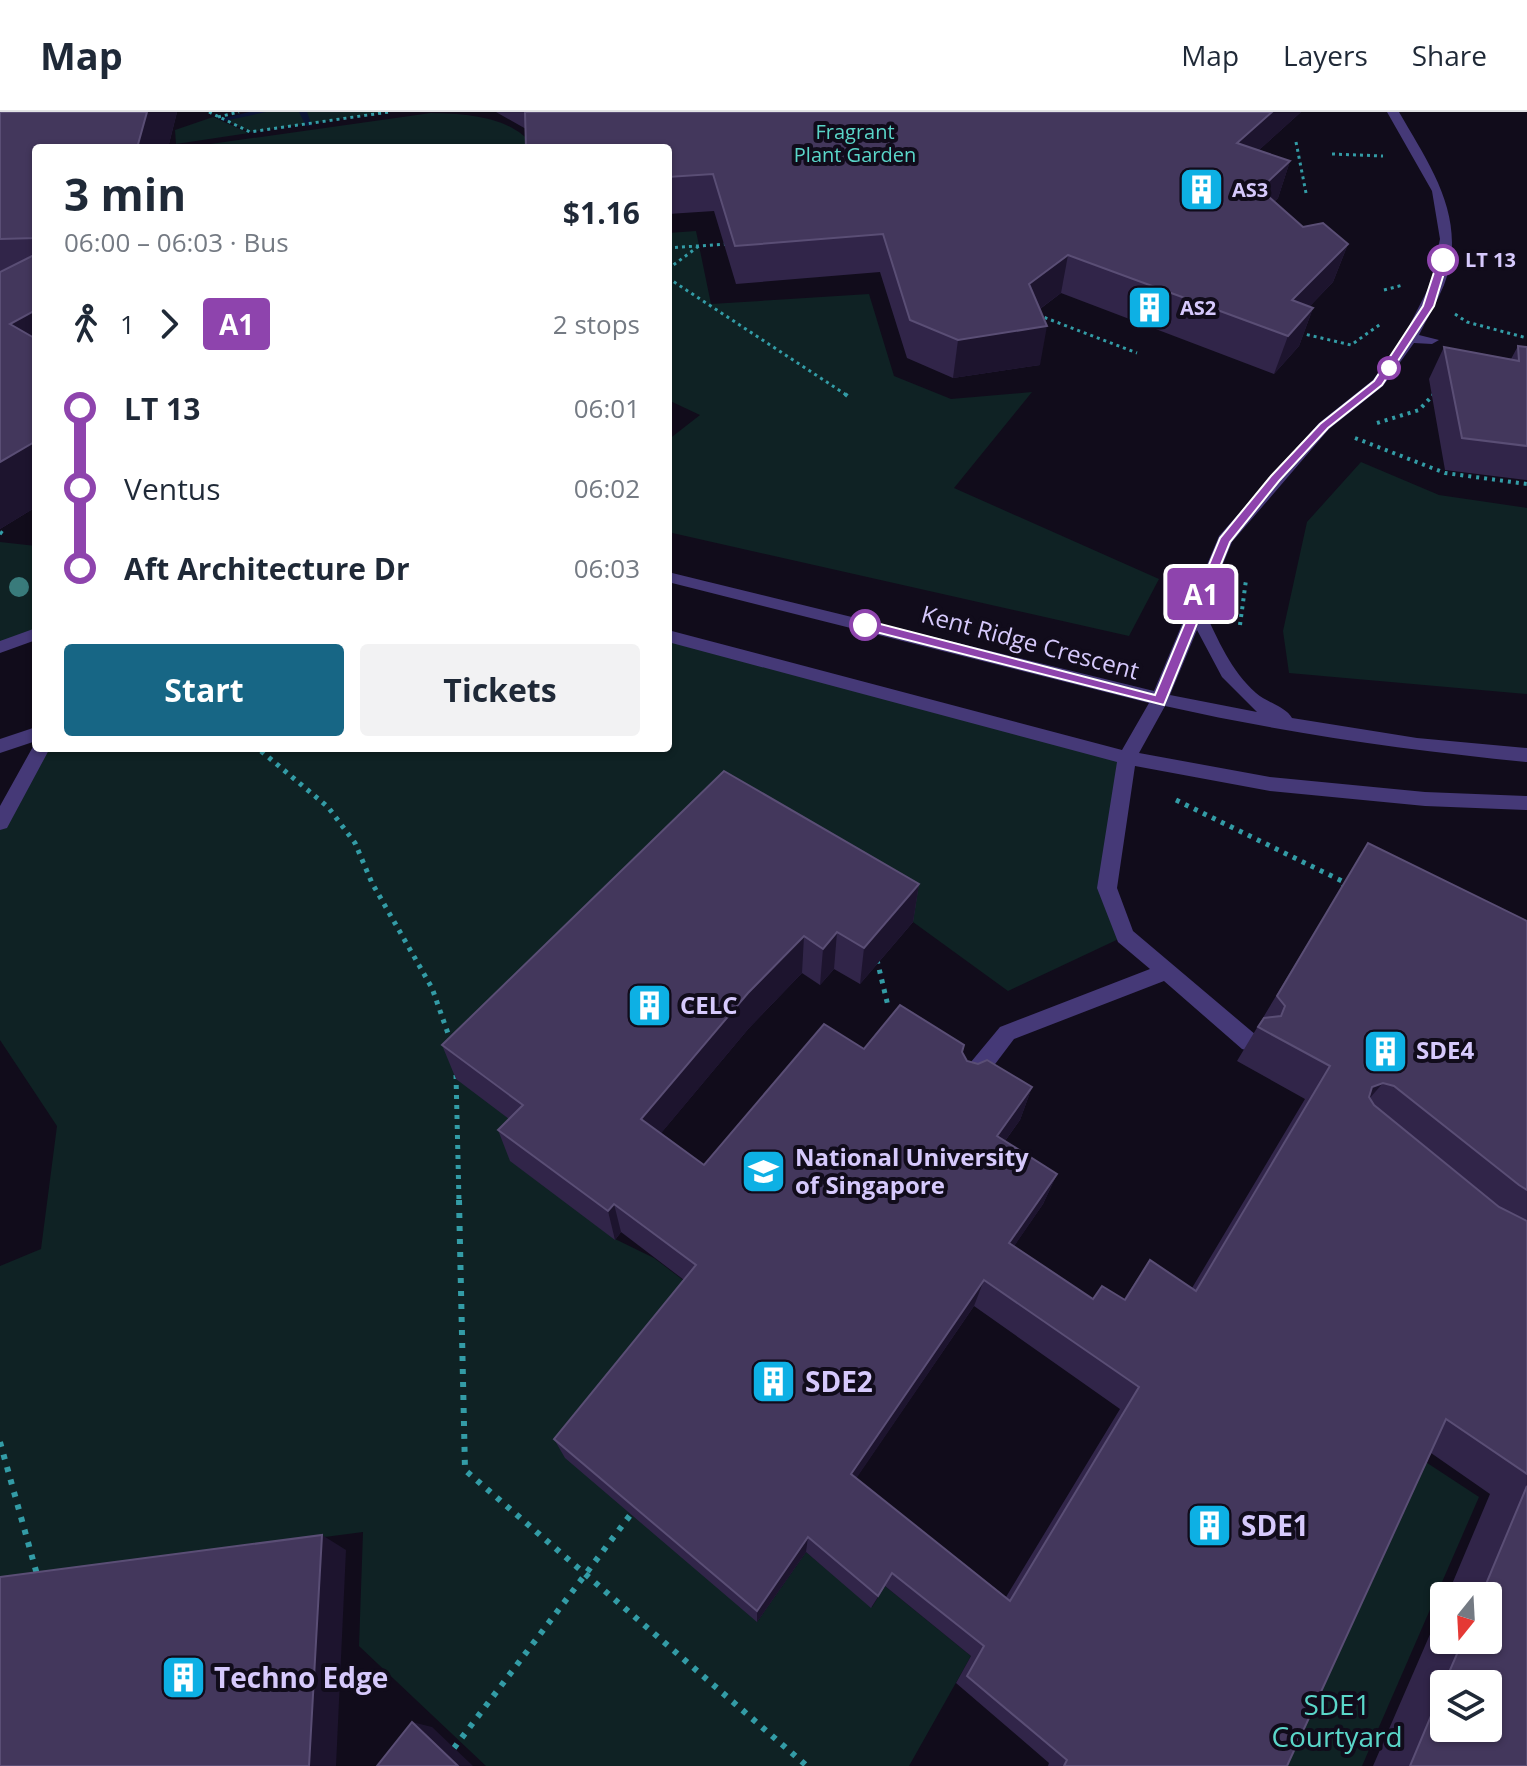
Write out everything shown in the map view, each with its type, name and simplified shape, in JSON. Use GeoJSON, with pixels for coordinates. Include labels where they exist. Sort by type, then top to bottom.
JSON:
{"type":"FeatureCollection","features":[{"type":"Feature","properties":{"kind":"street"},"geometry":{"type":"LineString","coordinates":[[1249,1042],[1125,936],[1107,888],[1127,758],[1159,701],[1225,540],[1275,478],[1324,426],[1378,383],[1410,339],[1438,283],[1446,239],[1438,191],[1393,112]]}},
{"type":"Feature","properties":{"kind":"street"},"geometry":{"type":"LineString","coordinates":[[1410,339],[1432,340]]}},
{"type":"Feature","properties":{"kind":"street","name":"Kent Ridge Crescent"},"geometry":{"type":"LineString","coordinates":[[672,578],[1159,701],[1325,733],[1527,755]]}},
{"type":"Feature","properties":{"kind":"street"},"geometry":{"type":"LineString","coordinates":[[1195,608],[1222,666],[1241,691],[1267,712],[1325,733]]}},
{"type":"Feature","properties":{"kind":"street"},"geometry":{"type":"LineString","coordinates":[[0,647],[32,635]]}},
{"type":"Feature","properties":{"kind":"street"},"geometry":{"type":"LineString","coordinates":[[672,637],[1127,758],[1270,784],[1425,799],[1527,803]]}},
{"type":"Feature","properties":{"kind":"street"},"geometry":{"type":"LineString","coordinates":[[0,746],[32,735]]}},
{"type":"Feature","properties":{"kind":"street"},"geometry":{"type":"LineString","coordinates":[[0,823],[39,752]]}},
{"type":"Feature","properties":{"kind":"street"},"geometry":{"type":"LineString","coordinates":[[967,1084],[1007,1033],[1165,972]]}},
{"type":"Feature","properties":{"kind":"path"},"geometry":{"type":"LineString","coordinates":[[209,112],[250,132],[389,112]]}},
{"type":"Feature","properties":{"kind":"path"},"geometry":{"type":"LineString","coordinates":[[217,117],[239,112]]}},
{"type":"Feature","properties":{"kind":"path"},"geometry":{"type":"LineString","coordinates":[[1296,142],[1306,193]]}},
{"type":"Feature","properties":{"kind":"path"},"geometry":{"type":"LineString","coordinates":[[1332,154],[1420,157]]}},
{"type":"Feature","properties":{"kind":"path"},"geometry":{"type":"LineString","coordinates":[[672,248],[728,244]]}},
{"type":"Feature","properties":{"kind":"path"},"geometry":{"type":"LineString","coordinates":[[672,266],[699,246]]}},
{"type":"Feature","properties":{"kind":"path"},"geometry":{"type":"LineString","coordinates":[[672,281],[849,397]]}},
{"type":"Feature","properties":{"kind":"path"},"geometry":{"type":"LineString","coordinates":[[1455,304],[1454,313],[1467,322],[1527,338]]}},
{"type":"Feature","properties":{"kind":"path"},"geometry":{"type":"LineString","coordinates":[[1033,313],[1137,353]]}},
{"type":"Feature","properties":{"kind":"path"},"geometry":{"type":"LineString","coordinates":[[1289,331],[1351,345],[1387,319]]}},
{"type":"Feature","properties":{"kind":"path"},"geometry":{"type":"LineString","coordinates":[[1367,426],[1419,410],[1440,388]]}},
{"type":"Feature","properties":{"kind":"path"},"geometry":{"type":"LineString","coordinates":[[1349,436],[1354,430]]}},
{"type":"Feature","properties":{"kind":"path"},"geometry":{"type":"LineString","coordinates":[[1363,441],[1445,473],[1527,484]]}},
{"type":"Feature","properties":{"kind":"path"},"geometry":{"type":"LineString","coordinates":[[1239,629],[1240,602],[1248,569]]}},
{"type":"Feature","properties":{"kind":"path"},"geometry":{"type":"LineString","coordinates":[[262,752],[328,807],[355,843],[372,883],[432,988],[452,1053]]}},
{"type":"Feature","properties":{"kind":"path"},"geometry":{"type":"LineString","coordinates":[[1175,800],[1344,882],[1344,897]]}},
{"type":"Feature","properties":{"kind":"path"},"geometry":{"type":"LineString","coordinates":[[873,945],[888,1006]]}},
{"type":"Feature","properties":{"kind":"path"},"geometry":{"type":"LineString","coordinates":[[454,1066],[465,1470],[807,1766]]}},
{"type":"Feature","properties":{"kind":"path"},"geometry":{"type":"LineString","coordinates":[[456,1079],[472,1078]]}},
{"type":"Feature","properties":{"kind":"path"},"geometry":{"type":"LineString","coordinates":[[0,1442],[42,1590]]}},
{"type":"Feature","properties":{"kind":"path"},"geometry":{"type":"LineString","coordinates":[[454,1748],[640,1502]]}},
{"type":"Feature","properties":{"kind":"green space"},"geometry":{"type":"Polygon","coordinates":[[[259,112],[387,112],[250,132],[222,119],[259,112]]]}},
{"type":"Feature","properties":{"kind":"green space"},"geometry":{"type":"Polygon","coordinates":[[[431,113],[460,114],[502,123],[531,144],[210,144],[431,113]]]}},
{"type":"Feature","properties":{"kind":"green space"},"geometry":{"type":"Polygon","coordinates":[[[213,117],[249,133],[176,144],[175,130],[213,117]]]}},
{"type":"Feature","properties":{"kind":"green space"},"geometry":{"type":"Polygon","coordinates":[[[696,231],[711,304],[869,294],[894,376],[951,399],[1032,392],[954,488],[1159,579],[1129,636],[672,533],[672,437],[700,415],[672,402],[672,233],[696,231]]]}},
{"type":"Feature","properties":{"kind":"green space"},"geometry":{"type":"Polygon","coordinates":[[[1361,462],[1439,495],[1527,508],[1527,694],[1289,673],[1283,631],[1307,522],[1361,462]]]}},
{"type":"Feature","properties":{"kind":"green space"},"geometry":{"type":"Polygon","coordinates":[[[0,542],[32,546],[32,635],[0,647],[0,542]]]}},
{"type":"Feature","properties":{"kind":"green space"},"geometry":{"type":"Polygon","coordinates":[[[672,637],[1127,758],[1107,888],[1125,936],[1008,991],[913,922],[725,811],[534,1137],[511,1161],[615,1239],[654,1258],[699,1292],[757,1622],[806,1552],[872,1607],[885,1586],[971,1656],[909,1766],[486,1766],[359,1646],[363,1532],[26,1576],[0,1742],[0,1266],[41,1249],[57,1126],[0,1040],[0,819],[39,752],[672,752],[672,637]]]}},
{"type":"Feature","properties":{"kind":"green space","name":"SDE1 Courtyard"},"geometry":{"type":"Polygon","coordinates":[[[1415,1455],[1479,1497],[1442,1582],[1430,1582],[1430,1610],[1362,1766],[1270,1766],[1415,1455]]]}},
{"type":"Feature","properties":{"kind":"building"},"geometry":{"type":"Polygon","coordinates":[[[0,112],[147,112],[138,144],[32,144],[32,238],[0,239],[0,112]]]}},
{"type":"Feature","properties":{"kind":"building"},"geometry":{"type":"Polygon","coordinates":[[[525,112],[1272,112],[1237,143],[1290,161],[1260,189],[1303,227],[1323,223],[1348,244],[1292,300],[1313,308],[1288,336],[1068,255],[1029,284],[1047,326],[958,340],[910,320],[883,234],[735,246],[713,174],[672,177],[672,144],[526,144],[525,112]]]}},
{"type":"Feature","properties":{"kind":"building"},"geometry":{"type":"Polygon","coordinates":[[[32,256],[32,312],[10,324],[32,337],[32,443],[0,462],[0,272],[32,256]]]}},
{"type":"Feature","properties":{"kind":"building"},"geometry":{"type":"Polygon","coordinates":[[[1518,346],[1527,347],[1527,446],[1462,438],[1444,347],[1519,361],[1518,346]]]}},
{"type":"Feature","properties":{"kind":"building"},"geometry":{"type":"Polygon","coordinates":[[[724,771],[919,884],[864,948],[837,932],[823,949],[804,936],[748,993],[641,1119],[704,1165],[824,1024],[864,1049],[900,1005],[964,1045],[962,1052],[967,1061],[978,1064],[987,1060],[1032,1087],[997,1136],[1057,1174],[1009,1243],[1093,1299],[1102,1286],[1125,1300],[1150,1260],[1196,1291],[1330,1066],[1258,1027],[1264,1018],[1281,1016],[1285,1006],[1277,996],[1368,843],[1527,921],[1527,1190],[1394,1086],[1383,1083],[1372,1087],[1369,1097],[1374,1105],[1499,1207],[1527,1221],[1527,1474],[1446,1419],[1287,1766],[1064,1766],[1067,1760],[967,1676],[984,1646],[892,1573],[878,1596],[808,1537],[757,1611],[554,1439],[696,1265],[614,1204],[608,1211],[498,1130],[523,1105],[442,1045],[724,771]],[[984,1280],[851,1474],[1010,1601],[1139,1387],[984,1280]]]}},
{"type":"Feature","properties":{"kind":"building"},"geometry":{"type":"Polygon","coordinates":[[[1527,1486],[1527,1766],[1410,1766],[1430,1718],[1430,1742],[1502,1742],[1502,1670],[1450,1670],[1457,1654],[1502,1654],[1502,1582],[1487,1582],[1527,1486]]]}},
{"type":"Feature","properties":{"kind":"building","name":"Techno Edge"},"geometry":{"type":"Polygon","coordinates":[[[322,1535],[309,1766],[0,1766],[0,1577],[322,1535]]]}},
{"type":"Feature","properties":{"kind":"building"},"geometry":{"type":"Polygon","coordinates":[[[412,1722],[458,1766],[377,1766],[412,1722]]]}},
{"type":"Feature","properties":{"kind":"waterway"},"geometry":{"type":"LineString","coordinates":[[224,119],[262,112]]}},
{"type":"Feature","properties":{"kind":"waterway"},"geometry":{"type":"LineString","coordinates":[[303,112],[309,124]]}},
{"type":"Feature","properties":{"kind":"bus line","name":"A1"},"geometry":{"type":"LineString","coordinates":[[865,625],[1159,701],[1225,540],[1275,478],[1324,426],[1378,383],[1410,339],[1428,306],[1443,260]]}},
{"type":"Feature","properties":{"kind":"place","name":"AS3"},"geometry":{"type":"Point","coordinates":[1201,190]}},
{"type":"Feature","properties":{"kind":"place","name":"LT 13"},"geometry":{"type":"Point","coordinates":[1443,260]}},
{"type":"Feature","properties":{"kind":"place","name":"AS2"},"geometry":{"type":"Point","coordinates":[1149,308]}},
{"type":"Feature","properties":{"kind":"place","name":"CELC"},"geometry":{"type":"Point","coordinates":[649,1006]}},
{"type":"Feature","properties":{"kind":"place","name":"SDE4"},"geometry":{"type":"Point","coordinates":[1385,1051]}},
{"type":"Feature","properties":{"kind":"place","name":"National University of Singapore"},"geometry":{"type":"Point","coordinates":[764,1172]}},
{"type":"Feature","properties":{"kind":"place","name":"SDE2"},"geometry":{"type":"Point","coordinates":[774,1382]}},
{"type":"Feature","properties":{"kind":"place","name":"SDE1"},"geometry":{"type":"Point","coordinates":[1210,1526]}},
{"type":"Feature","properties":{"kind":"place","name":"Techno Edge"},"geometry":{"type":"Point","coordinates":[183,1678]}},
{"type":"Feature","properties":{"kind":"park label","name":"Fragrant Plant Garden"},"geometry":{"type":"Point","coordinates":[855,144]}}]}
